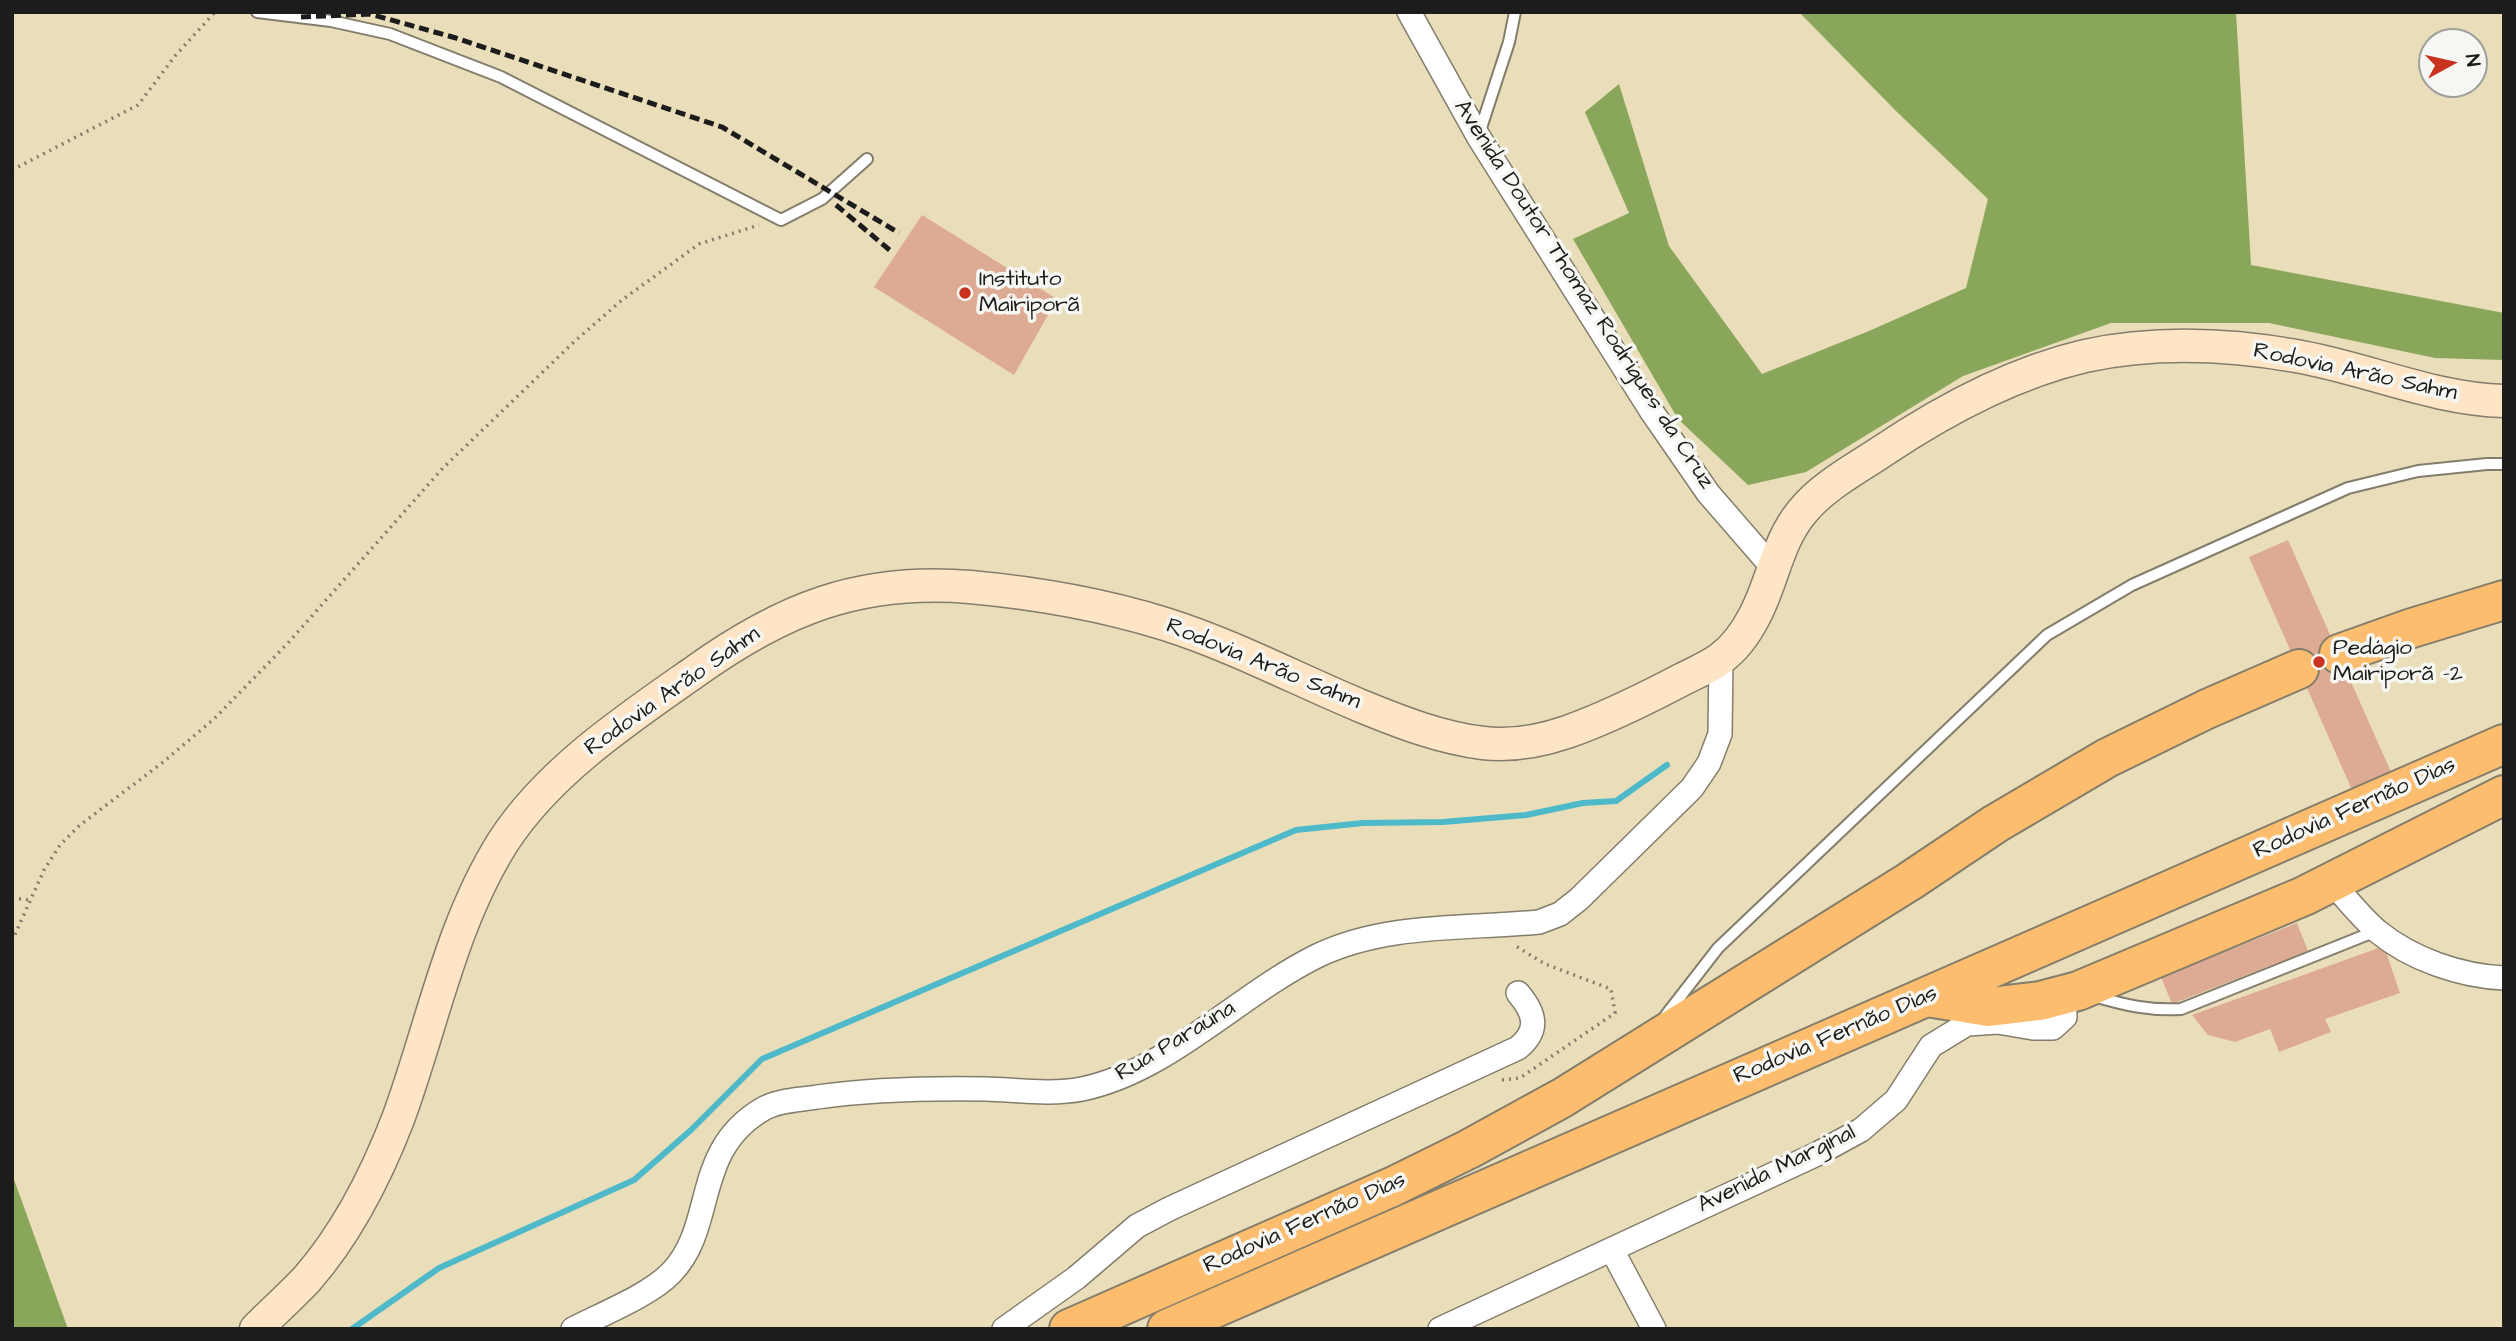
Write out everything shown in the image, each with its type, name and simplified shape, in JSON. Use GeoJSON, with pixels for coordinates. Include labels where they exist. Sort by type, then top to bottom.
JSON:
{"type":"FeatureCollection","features":[{"type":"Feature","properties":{"kind":"highway"},"geometry":{"type":"LineString","coordinates":[[2339,654],[2504,600]]}},
{"type":"Feature","properties":{"kind":"highway","name":"Rodovia Fernão Dias"},"geometry":{"type":"LineString","coordinates":[[1069,1329],[1394,1186],[1562,1098],[1910,881],[1995,824],[2107,758],[2207,709],[2299,669]]}},
{"type":"Feature","properties":{"kind":"highway","name":"Rodovia Fernão Dias"},"geometry":{"type":"LineString","coordinates":[[1167,1329],[2504,744]]}},
{"type":"Feature","properties":{"kind":"highway"},"geometry":{"type":"LineString","coordinates":[[1927,998],[1989,1007],[2040,1002],[2071,993],[2304,897],[2504,795]]}},
{"type":"Feature","properties":{"kind":"street","name":"Avenida Doutor Thomaz Rodrigues da Cruz"},"geometry":{"type":"LineString","coordinates":[[1409,12],[1478,136],[1652,412],[1708,493],[1773,568]]}},
{"type":"Feature","properties":{"kind":"street","name":"Rodovia Arão Sahm"},"geometry":{"type":"LineString","coordinates":[[256,1329],[307,1279],[335,1242],[371,1180],[397,1120],[441,985],[476,892],[503,841],[538,796],[574,763],[742,638],[792,613],[837,597],[889,587],[941,585],[1051,596],[1165,624],[1221,645],[1390,718],[1438,734],[1486,744],[1524,742],[1559,735],[1612,714],[1721,658],[1740,639],[1757,612],[1789,528],[1807,504],[1934,417],[2039,370],[2085,356],[2140,348],[2233,347],[2302,357],[2455,396],[2504,401]]}},
{"type":"Feature","properties":{"kind":"street","name":"Rua Paraúna"},"geometry":{"type":"LineString","coordinates":[[573,1329],[650,1289],[671,1273],[685,1254],[710,1175],[722,1148],[742,1125],[764,1108],[785,1102],[857,1091],[915,1087],[1077,1090],[1108,1084],[1130,1075],[1160,1057],[1288,972],[1319,955],[1395,933],[1539,922],[1560,914],[1579,899],[1692,788],[1709,763],[1720,734],[1721,658]]}},
{"type":"Feature","properties":{"kind":"street"},"geometry":{"type":"LineString","coordinates":[[2332,882],[2377,931],[2416,956],[2451,969],[2504,978]]}},
{"type":"Feature","properties":{"kind":"street"},"geometry":{"type":"LineString","coordinates":[[1004,1329],[1076,1278],[1137,1226],[1518,1048],[1527,1041],[1533,1022],[1531,1012],[1518,993]]}},
{"type":"Feature","properties":{"kind":"street","name":"Avenida Marginal"},"geometry":{"type":"LineString","coordinates":[[1440,1329],[1816,1154],[1861,1130],[1896,1100],[1931,1046],[1967,1024],[1998,1022],[2053,1028],[2065,1017],[2071,993]]}},
{"type":"Feature","properties":{"kind":"street"},"geometry":{"type":"LineString","coordinates":[[1612,1250],[1654,1329]]}},
{"type":"Feature","properties":{"kind":"lane"},"geometry":{"type":"LineString","coordinates":[[257,12],[331,21],[390,34],[488,72],[781,220],[822,199],[867,159]]}},
{"type":"Feature","properties":{"kind":"lane"},"geometry":{"type":"LineString","coordinates":[[1478,136],[1509,42],[1515,12]]}},
{"type":"Feature","properties":{"kind":"lane"},"geometry":{"type":"LineString","coordinates":[[1639,1050],[1718,948],[2047,635],[2132,585],[2348,488],[2418,471],[2504,464]]}},
{"type":"Feature","properties":{"kind":"lane"},"geometry":{"type":"LineString","coordinates":[[2071,993],[2155,1010],[2181,1009],[2377,931]]}},
{"type":"Feature","properties":{"kind":"path"},"geometry":{"type":"LineString","coordinates":[[12,170],[138,105],[175,56],[215,12]]}},
{"type":"Feature","properties":{"kind":"path"},"geometry":{"type":"LineString","coordinates":[[12,942],[44,870],[60,845],[80,825],[162,763],[214,719],[288,643],[443,468],[575,341],[622,300],[699,244],[741,229],[781,220]]}},
{"type":"Feature","properties":{"kind":"path"},"geometry":{"type":"LineString","coordinates":[[12,898],[31,900]]}},
{"type":"Feature","properties":{"kind":"green space"},"geometry":{"type":"Polygon","coordinates":[[[1799,12],[2236,12],[2251,265],[2504,313],[2504,360],[2435,358],[2269,323],[2111,323],[1963,376],[1806,472],[1748,485],[1678,419],[1573,239],[1629,213],[1585,112],[1619,84],[1669,246],[1762,374],[1966,288],[1988,199],[1896,111],[1799,12]]]}},
{"type":"Feature","properties":{"kind":"green space"},"geometry":{"type":"Polygon","coordinates":[[[12,1174],[68,1329],[12,1329],[12,1174]]]}},
{"type":"Feature","properties":{"kind":"building","name":"Instituto Mairiporã"},"geometry":{"type":"Polygon","coordinates":[[[922,215],[1057,299],[1014,375],[874,287],[922,215]]]}},
{"type":"Feature","properties":{"kind":"building","name":"Pedágio Mairiporã -2"},"geometry":{"type":"Polygon","coordinates":[[[2288,540],[2395,781],[2356,799],[2249,557],[2288,540]]]}},
{"type":"Feature","properties":{"kind":"building"},"geometry":{"type":"Polygon","coordinates":[[[2297,923],[2308,951],[2172,1004],[2161,977],[2297,923]]]}},
{"type":"Feature","properties":{"kind":"building"},"geometry":{"type":"Polygon","coordinates":[[[2384,946],[2400,993],[2325,1019],[2331,1032],[2279,1052],[2270,1029],[2235,1042],[2208,1035],[2192,1015],[2384,946]]]}},
{"type":"Feature","properties":{"kind":"waterway"},"geometry":{"type":"LineString","coordinates":[[352,1329],[439,1268],[634,1180],[691,1130],[762,1059],[1296,830],[1363,823],[1443,822],[1526,815],[1583,803],[1616,801],[1667,765]]}},
{"type":"Feature","properties":{"kind":"railway"},"geometry":{"type":"LineString","coordinates":[[301,17],[370,14],[456,38],[722,127],[899,233]]}},
{"type":"Feature","properties":{"kind":"railway"},"geometry":{"type":"LineString","coordinates":[[836,205],[892,252]]}},
{"type":"Feature","properties":{"kind":"place","name":"Instituto Mairiporã"},"geometry":{"type":"Point","coordinates":[965,293]}},
{"type":"Feature","properties":{"kind":"place","name":"Pedágio Mairiporã -2"},"geometry":{"type":"Point","coordinates":[2319,662]}}]}
